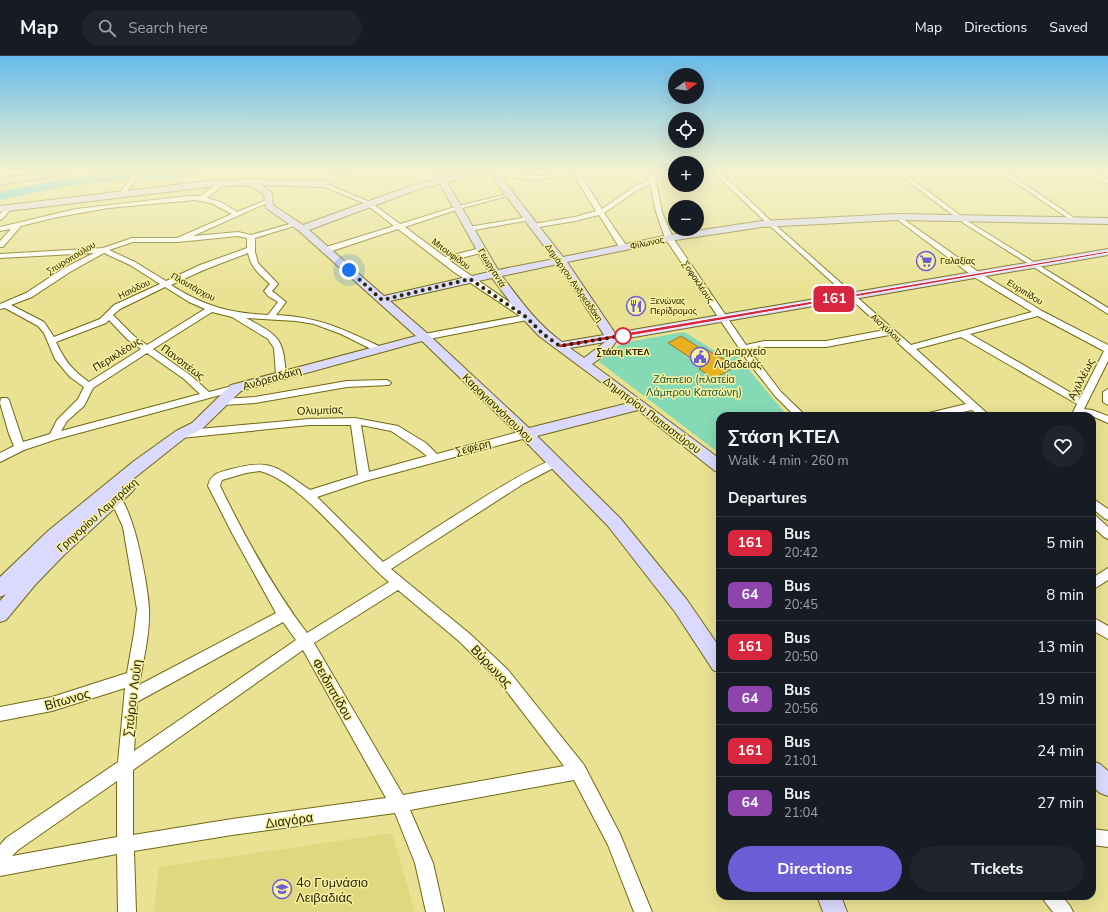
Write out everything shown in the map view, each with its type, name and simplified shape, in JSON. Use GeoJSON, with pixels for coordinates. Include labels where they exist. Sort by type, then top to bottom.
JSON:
{"type":"FeatureCollection","features":[{"type":"Feature","properties":{"kind":"main road","name":"Καραγιαννόπουλου"},"geometry":{"type":"LineString","coordinates":[[278,212],[298,226],[424,337],[526,434],[614,522],[681,606],[716,658]]}},
{"type":"Feature","properties":{"kind":"main road"},"geometry":{"type":"LineString","coordinates":[[298,226],[341,212]]}},
{"type":"Feature","properties":{"kind":"main road","name":"Γεωργαντά"},"geometry":{"type":"LineString","coordinates":[[459,212],[495,274],[526,317],[543,334],[584,364]]}},
{"type":"Feature","properties":{"kind":"main road","name":"Δημάρχου Ανδρεαδάκη"},"geometry":{"type":"LineString","coordinates":[[523,212],[561,261],[612,338]]}},
{"type":"Feature","properties":{"kind":"main road","name":"Φίλωνος"},"geometry":{"type":"LineString","coordinates":[[382,300],[470,279],[669,238],[770,223],[896,217],[1108,221]]}},
{"type":"Feature","properties":{"kind":"main road"},"geometry":{"type":"LineString","coordinates":[[560,346],[1108,252]]}},
{"type":"Feature","properties":{"kind":"main road","name":"Ανδρεαδάκη"},"geometry":{"type":"LineString","coordinates":[[236,388],[424,337]]}},
{"type":"Feature","properties":{"kind":"main road"},"geometry":{"type":"LineString","coordinates":[[584,364],[608,346],[612,338]]}},
{"type":"Feature","properties":{"kind":"main road","name":"Δημητρίου Παπασπύρου"},"geometry":{"type":"LineString","coordinates":[[584,364],[716,464]]}},
{"type":"Feature","properties":{"kind":"main road","name":"Γρηγορίου Λαμπράκη"},"geometry":{"type":"LineString","coordinates":[[0,589],[13,574],[54,536],[147,470],[197,430],[236,388]]}},
{"type":"Feature","properties":{"kind":"main road","name":"Σεφέρη"},"geometry":{"type":"LineString","coordinates":[[526,434],[640,405]]}},
{"type":"Feature","properties":{"kind":"main road","name":"Γρηγορίου Λαμπράκη"},"geometry":{"type":"LineString","coordinates":[[0,614],[29,580],[113,495],[139,465],[181,434],[197,430]]}},
{"type":"Feature","properties":{"kind":"main road"},"geometry":{"type":"LineString","coordinates":[[1096,775],[1108,785]]}},
{"type":"Feature","properties":{"kind":"main road"},"geometry":{"type":"LineString","coordinates":[[830,900],[835,912]]}},
{"type":"Feature","properties":{"kind":"street"},"geometry":{"type":"LineString","coordinates":[[36,212],[35,215],[38,220]]}},
{"type":"Feature","properties":{"kind":"street"},"geometry":{"type":"LineString","coordinates":[[0,229],[76,212]]}},
{"type":"Feature","properties":{"kind":"street"},"geometry":{"type":"LineString","coordinates":[[232,212],[236,214]]}},
{"type":"Feature","properties":{"kind":"street","name":"Σπυροπούλου"},"geometry":{"type":"LineString","coordinates":[[2,306],[38,289],[102,250],[132,240],[178,240],[241,212]]}},
{"type":"Feature","properties":{"kind":"street","name":"Μπουφίδου"},"geometry":{"type":"LineString","coordinates":[[380,212],[470,279],[526,317]]}},
{"type":"Feature","properties":{"kind":"street"},"geometry":{"type":"LineString","coordinates":[[326,250],[444,212]]}},
{"type":"Feature","properties":{"kind":"street"},"geometry":{"type":"LineString","coordinates":[[469,229],[585,216],[600,212],[624,248]]}},
{"type":"Feature","properties":{"kind":"street","name":"Σοφοκλέους"},"geometry":{"type":"LineString","coordinates":[[660,212],[669,238],[723,319],[771,386],[797,412]]}},
{"type":"Feature","properties":{"kind":"street","name":"Αισχύλου"},"geometry":{"type":"LineString","coordinates":[[753,212],[770,223]]}},
{"type":"Feature","properties":{"kind":"street","name":"Αισχύλου"},"geometry":{"type":"LineString","coordinates":[[758,212],[981,412]]}},
{"type":"Feature","properties":{"kind":"street"},"geometry":{"type":"LineString","coordinates":[[952,212],[1032,265],[1108,312]]}},
{"type":"Feature","properties":{"kind":"street"},"geometry":{"type":"LineString","coordinates":[[1062,212],[1076,221]]}},
{"type":"Feature","properties":{"kind":"street","name":"Ευριπίδου"},"geometry":{"type":"LineString","coordinates":[[896,217],[977,275],[1039,313],[1108,349]]}},
{"type":"Feature","properties":{"kind":"street"},"geometry":{"type":"LineString","coordinates":[[0,245],[18,226]]}},
{"type":"Feature","properties":{"kind":"street"},"geometry":{"type":"LineString","coordinates":[[178,240],[238,234],[251,237],[298,226]]}},
{"type":"Feature","properties":{"kind":"street"},"geometry":{"type":"LineString","coordinates":[[251,237],[250,250],[253,262],[259,271],[273,282],[274,284],[269,289],[269,294],[282,302],[270,317]]}},
{"type":"Feature","properties":{"kind":"street","name":"Πλουτάρχου"},"geometry":{"type":"LineString","coordinates":[[0,256],[102,250],[118,256],[166,284],[170,288],[211,309],[235,315],[309,320],[327,325],[378,349]]}},
{"type":"Feature","properties":{"kind":"street","name":"Ησιόδου"},"geometry":{"type":"LineString","coordinates":[[51,341],[103,321],[117,307],[203,267],[250,250]]}},
{"type":"Feature","properties":{"kind":"street"},"geometry":{"type":"LineString","coordinates":[[444,260],[482,250]]}},
{"type":"Feature","properties":{"kind":"street"},"geometry":{"type":"LineString","coordinates":[[2,306],[41,324],[48,333],[58,357],[73,375],[89,386]]}},
{"type":"Feature","properties":{"kind":"street","name":"Περικλέους"},"geometry":{"type":"LineString","coordinates":[[55,436],[59,424],[79,406],[89,386],[211,309]]}},
{"type":"Feature","properties":{"kind":"street"},"geometry":{"type":"LineString","coordinates":[[909,348],[1039,313]]}},
{"type":"Feature","properties":{"kind":"street"},"geometry":{"type":"LineString","coordinates":[[235,315],[267,334],[275,341],[279,353],[281,375]]}},
{"type":"Feature","properties":{"kind":"street","name":"Πανοπέως"},"geometry":{"type":"LineString","coordinates":[[109,316],[131,338],[187,377],[207,396]]}},
{"type":"Feature","properties":{"kind":"street","name":"Ανδρεαδάκη"},"geometry":{"type":"LineString","coordinates":[[424,337],[526,317]]}},
{"type":"Feature","properties":{"kind":"street"},"geometry":{"type":"LineString","coordinates":[[743,348],[764,344],[826,344],[890,332]]}},
{"type":"Feature","properties":{"kind":"street"},"geometry":{"type":"LineString","coordinates":[[961,333],[1082,403]]}},
{"type":"Feature","properties":{"kind":"street","name":"Αχιλλέως"},"geometry":{"type":"LineString","coordinates":[[1078,412],[1108,352]]}},
{"type":"Feature","properties":{"kind":"street"},"geometry":{"type":"LineString","coordinates":[[223,402],[255,400],[346,384],[386,383]]}},
{"type":"Feature","properties":{"kind":"street","name":"Ανδρεαδάκη"},"geometry":{"type":"LineString","coordinates":[[0,458],[20,447],[55,436],[236,388]]}},
{"type":"Feature","properties":{"kind":"street"},"geometry":{"type":"LineString","coordinates":[[1108,392],[1108,402]]}},
{"type":"Feature","properties":{"kind":"street"},"geometry":{"type":"LineString","coordinates":[[4,400],[14,434],[20,447]]}},
{"type":"Feature","properties":{"kind":"street"},"geometry":{"type":"LineString","coordinates":[[947,412],[974,406]]}},
{"type":"Feature","properties":{"kind":"street"},"geometry":{"type":"LineString","coordinates":[[1096,415],[1108,420]]}},
{"type":"Feature","properties":{"kind":"street","name":"Ολυμπίας"},"geometry":{"type":"LineString","coordinates":[[197,430],[309,422],[355,422],[394,428],[422,446],[434,457]]}},
{"type":"Feature","properties":{"kind":"street"},"geometry":{"type":"LineString","coordinates":[[355,422],[364,476]]}},
{"type":"Feature","properties":{"kind":"street","name":"Σεφέρη"},"geometry":{"type":"LineString","coordinates":[[308,495],[364,476],[526,434]]}},
{"type":"Feature","properties":{"kind":"street"},"geometry":{"type":"LineString","coordinates":[[382,568],[505,490],[554,462]]}},
{"type":"Feature","properties":{"kind":"street","name":"Βύρωνος"},"geometry":{"type":"LineString","coordinates":[[218,477],[246,469],[260,467],[275,471],[308,495],[382,568],[465,638],[503,675],[578,771],[614,840],[643,912]]}},
{"type":"Feature","properties":{"kind":"street","name":"Φειδιππίδου"},"geometry":{"type":"LineString","coordinates":[[218,477],[214,486],[237,532],[285,615],[305,641],[399,804],[424,863],[435,912]]}},
{"type":"Feature","properties":{"kind":"street","name":"Σπύρου Λούη"},"geometry":{"type":"LineString","coordinates":[[113,495],[129,527],[143,609],[141,633],[130,698],[124,765],[127,912]]}},
{"type":"Feature","properties":{"kind":"street"},"geometry":{"type":"LineString","coordinates":[[1096,505],[1108,515]]}},
{"type":"Feature","properties":{"kind":"street"},"geometry":{"type":"LineString","coordinates":[[1096,523],[1108,534]]}},
{"type":"Feature","properties":{"kind":"street"},"geometry":{"type":"LineString","coordinates":[[1096,582],[1108,573]]}},
{"type":"Feature","properties":{"kind":"street"},"geometry":{"type":"LineString","coordinates":[[0,857],[12,844],[124,765],[305,641],[399,582]]}},
{"type":"Feature","properties":{"kind":"street"},"geometry":{"type":"LineString","coordinates":[[130,698],[285,615]]}},
{"type":"Feature","properties":{"kind":"street"},"geometry":{"type":"LineString","coordinates":[[1096,626],[1108,633]]}},
{"type":"Feature","properties":{"kind":"street","name":"Βίτωνος"},"geometry":{"type":"LineString","coordinates":[[0,714],[52,704],[133,678]]}},
{"type":"Feature","properties":{"kind":"street","name":"Διαγόρα"},"geometry":{"type":"LineString","coordinates":[[0,867],[67,854],[232,827],[399,804],[578,771]]}},
{"type":"Feature","properties":{"kind":"street"},"geometry":{"type":"LineString","coordinates":[[1096,838],[1108,839]]}},
{"type":"Feature","properties":{"kind":"street"},"geometry":{"type":"LineString","coordinates":[[1054,900],[1064,912]]}},
{"type":"Feature","properties":{"kind":"shaded area","name":"4o Γυμνάσιο Λειβαδιάς"},"geometry":{"type":"Polygon","coordinates":[[[392,833],[415,912],[154,912],[159,867],[392,833]]]}},
{"type":"Feature","properties":{"kind":"green space","name":"Ζάππειο (πλατεία Λάμπρου Κατσώνη)"},"geometry":{"type":"Polygon","coordinates":[[[684,332],[728,359],[737,355],[784,412],[716,412],[716,451],[598,361],[622,343],[684,332]]]}},
{"type":"Feature","properties":{"kind":"building"},"geometry":{"type":"Polygon","coordinates":[[[681,336],[700,348],[702,347],[736,366],[714,379],[699,369],[703,366],[668,343],[681,336]]]}},
{"type":"Feature","properties":{"kind":"bus line","name":"161"},"geometry":{"type":"LineString","coordinates":[[560,346],[1108,252]]}},
{"type":"Feature","properties":{"kind":"place","name":"Γαλαξίας"},"geometry":{"type":"Point","coordinates":[926,261]}},
{"type":"Feature","properties":{"kind":"place","name":"Ξενώνας Περίδρομος"},"geometry":{"type":"Point","coordinates":[636,306]}},
{"type":"Feature","properties":{"kind":"place","name":"Στάση ΚΤΕΛ"},"geometry":{"type":"Point","coordinates":[623,336]}},
{"type":"Feature","properties":{"kind":"place","name":"Δημαρχείο Λιβαδειάς"},"geometry":{"type":"Point","coordinates":[700,357]}},
{"type":"Feature","properties":{"kind":"place","name":"4o Γυμνάσιο Λειβαδιάς"},"geometry":{"type":"Point","coordinates":[282,889]}},
{"type":"Feature","properties":{"kind":"route"},"geometry":{"type":"LineString","coordinates":[[349,270],[382,300],[470,279],[526,317],[543,334],[560,346],[626,335],[623,336]]}}]}
